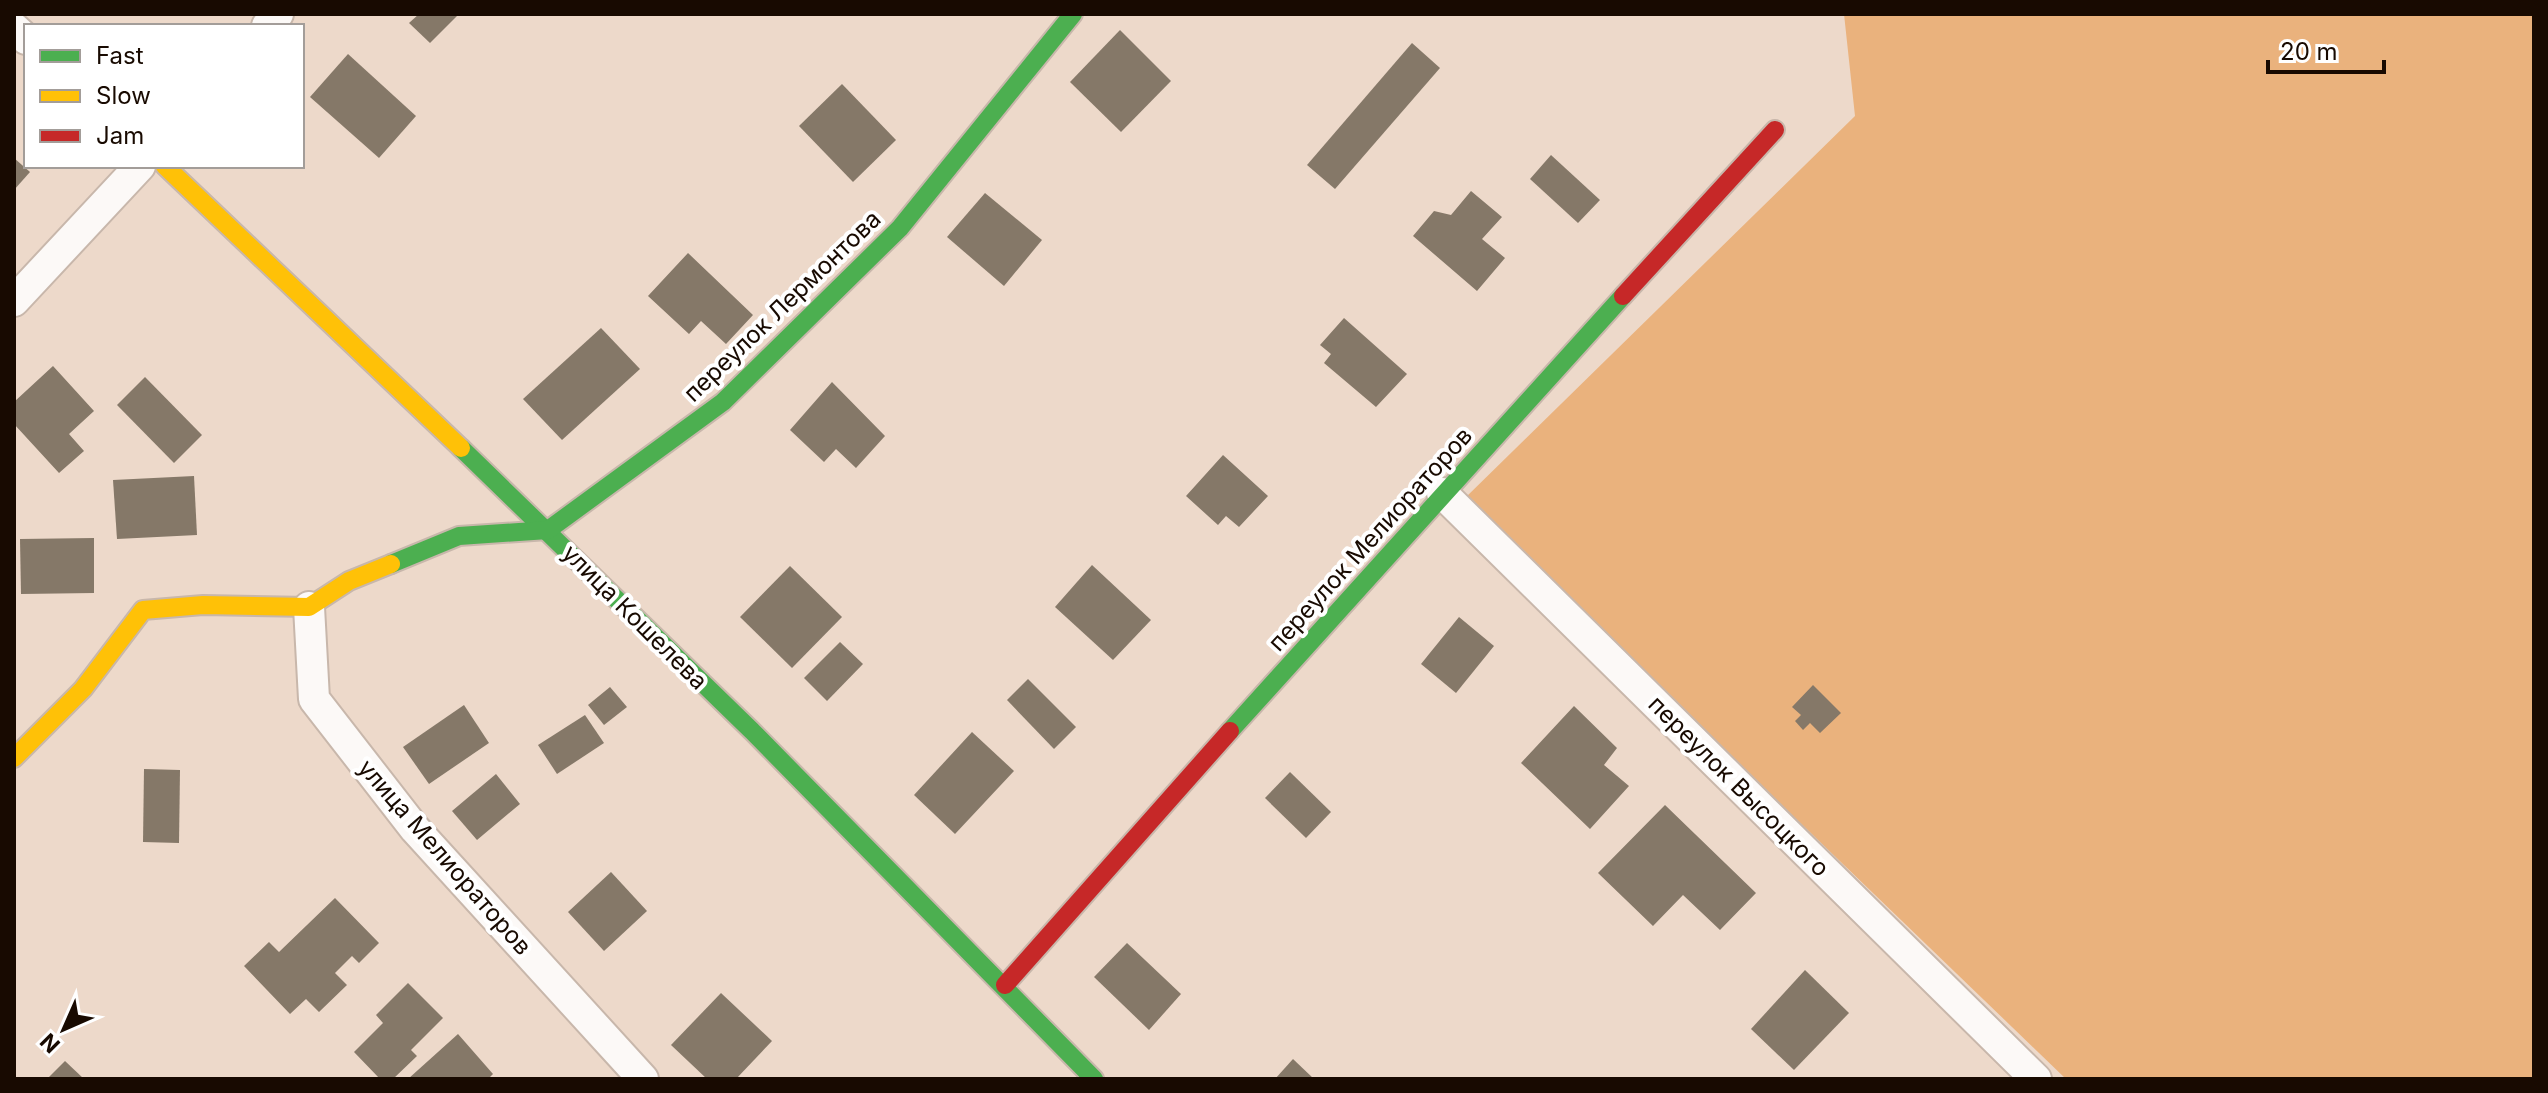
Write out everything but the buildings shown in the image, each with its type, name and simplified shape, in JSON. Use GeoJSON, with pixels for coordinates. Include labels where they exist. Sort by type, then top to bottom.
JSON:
{"type":"FeatureCollection","features":[{"type":"Feature","properties":{"kind":"street","name":"переулок Лермонтова"},"geometry":{"type":"LineString","coordinates":[[548,530],[723,402],[801,326],[900,228],[1073,14]]}},
{"type":"Feature","properties":{"kind":"street","name":"переулок Мелиораторов"},"geometry":{"type":"LineString","coordinates":[[1005,985],[1442,493],[1775,130]]}},
{"type":"Feature","properties":{"kind":"street"},"geometry":{"type":"LineString","coordinates":[[14,301],[138,168]]}},
{"type":"Feature","properties":{"kind":"street","name":"улица Кошелева"},"geometry":{"type":"LineString","coordinates":[[167,168],[548,530],[1005,985],[1094,1079]]}},
{"type":"Feature","properties":{"kind":"street","name":"переулок Высоцкого"},"geometry":{"type":"LineString","coordinates":[[1442,493],[2036,1079]]}},
{"type":"Feature","properties":{"kind":"street"},"geometry":{"type":"LineString","coordinates":[[14,758],[83,689],[143,610],[203,605],[309,607],[349,581],[459,536],[548,530]]}},
{"type":"Feature","properties":{"kind":"street","name":"улица Мелиораторов"},"geometry":{"type":"LineString","coordinates":[[309,607],[314,699],[415,829],[643,1079]]}},
{"type":"Feature","properties":{"kind":"shaded area"},"geometry":{"type":"Polygon","coordinates":[[[1844,14],[2534,14],[2534,1079],[2066,1079],[1464,499],[1855,116],[1844,14]]]}},
{"type":"Feature","properties":{"kind":"traffic: fast"},"geometry":{"type":"LineString","coordinates":[[391,564],[459,536],[548,530],[723,402],[900,228],[1073,14]]}},
{"type":"Feature","properties":{"kind":"traffic: fast"},"geometry":{"type":"LineString","coordinates":[[1230,731],[1623,296]]}},
{"type":"Feature","properties":{"kind":"traffic: fast"},"geometry":{"type":"LineString","coordinates":[[461,448],[752,731],[1094,1079]]}},
{"type":"Feature","properties":{"kind":"traffic: slow"},"geometry":{"type":"LineString","coordinates":[[167,168],[461,448]]}},
{"type":"Feature","properties":{"kind":"traffic: slow"},"geometry":{"type":"LineString","coordinates":[[14,758],[83,689],[143,610],[203,605],[309,607],[349,581],[391,564]]}},
{"type":"Feature","properties":{"kind":"traffic: jam"},"geometry":{"type":"LineString","coordinates":[[1623,296],[1775,130]]}},
{"type":"Feature","properties":{"kind":"traffic: jam"},"geometry":{"type":"LineString","coordinates":[[1005,985],[1230,731]]}}]}
